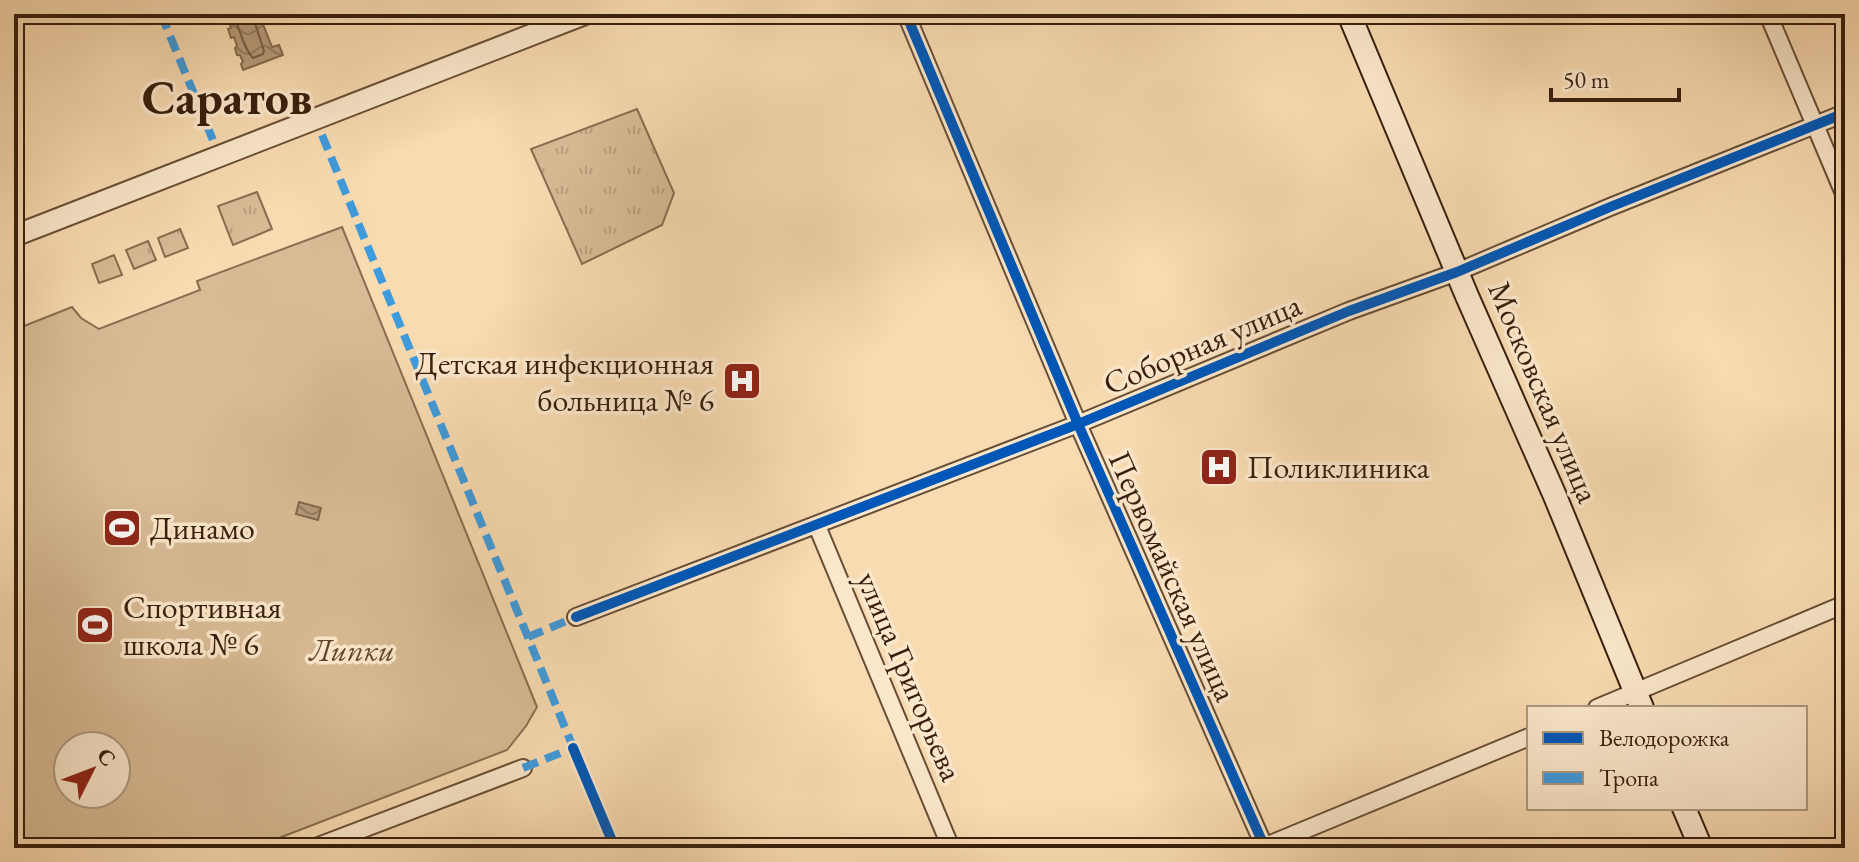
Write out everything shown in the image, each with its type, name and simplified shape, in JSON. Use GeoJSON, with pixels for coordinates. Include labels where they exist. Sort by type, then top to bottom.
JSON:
{"type":"FeatureCollection","features":[{"type":"Feature","properties":{"kind":"main road","name":"Московская улица"},"geometry":{"type":"LineString","coordinates":[[1349,14],[1555,496],[1638,700]]}},
{"type":"Feature","properties":{"kind":"main road"},"geometry":{"type":"LineString","coordinates":[[1685,810],[1701,848]]}},
{"type":"Feature","properties":{"kind":"street"},"geometry":{"type":"LineString","coordinates":[[14,236],[585,14]]}},
{"type":"Feature","properties":{"kind":"street","name":"Первомайская улица"},"geometry":{"type":"LineString","coordinates":[[906,14],[1078,424],[1263,848]]}},
{"type":"Feature","properties":{"kind":"street"},"geometry":{"type":"LineString","coordinates":[[1768,14],[1845,196]]}},
{"type":"Feature","properties":{"kind":"street","name":"Соборная улица"},"geometry":{"type":"LineString","coordinates":[[576,617],[1078,424],[1349,311],[1457,272],[1845,113]]}},
{"type":"Feature","properties":{"kind":"street","name":"улица Григорьева"},"geometry":{"type":"LineString","coordinates":[[817,526],[951,848]]}},
{"type":"Feature","properties":{"kind":"street"},"geometry":{"type":"LineString","coordinates":[[1607,706],[1638,700],[1845,604]]}},
{"type":"Feature","properties":{"kind":"street"},"geometry":{"type":"LineString","coordinates":[[1263,848],[1527,738]]}},
{"type":"Feature","properties":{"kind":"street"},"geometry":{"type":"LineString","coordinates":[[313,848],[523,768]]}},
{"type":"Feature","properties":{"kind":"green space"},"geometry":{"type":"Polygon","coordinates":[[[637,109],[674,193],[662,225],[582,264],[531,149],[637,109]]]}},
{"type":"Feature","properties":{"kind":"green space"},"geometry":{"type":"Polygon","coordinates":[[[257,192],[272,229],[233,245],[218,206],[257,192]]]}},
{"type":"Feature","properties":{"kind":"green space","name":"Липки"},"geometry":{"type":"Polygon","coordinates":[[[342,227],[537,707],[507,750],[253,848],[14,848],[14,330],[72,307],[81,318],[99,329],[200,290],[197,281],[342,227]]]}},
{"type":"Feature","properties":{"kind":"green space"},"geometry":{"type":"Polygon","coordinates":[[[180,229],[188,248],[165,257],[158,238],[180,229]]]}},
{"type":"Feature","properties":{"kind":"green space"},"geometry":{"type":"Polygon","coordinates":[[[148,241],[156,260],[134,269],[126,250],[148,241]]]}},
{"type":"Feature","properties":{"kind":"green space"},"geometry":{"type":"Polygon","coordinates":[[[114,255],[122,275],[99,283],[92,264],[114,255]]]}},
{"type":"Feature","properties":{"kind":"water"},"geometry":{"type":"Polygon","coordinates":[[[222,14],[259,14],[272,47],[279,45],[283,55],[243,70],[234,37],[231,38],[228,29],[231,28],[228,20],[222,14]]]}},
{"type":"Feature","properties":{"kind":"water"},"geometry":{"type":"Polygon","coordinates":[[[299,502],[321,508],[318,520],[296,514],[299,502]]]}},
{"type":"Feature","properties":{"kind":"marked path"},"geometry":{"type":"LineString","coordinates":[[161,14],[215,145]]}},
{"type":"Feature","properties":{"kind":"marked path"},"geometry":{"type":"LineString","coordinates":[[322,135],[575,752]]}},
{"type":"Feature","properties":{"kind":"marked path"},"geometry":{"type":"LineString","coordinates":[[528,637],[576,617]]}},
{"type":"Feature","properties":{"kind":"marked path"},"geometry":{"type":"LineString","coordinates":[[523,768],[573,748]]}},
{"type":"Feature","properties":{"kind":"cycle path"},"geometry":{"type":"LineString","coordinates":[[906,14],[1078,424],[1265,848]]}},
{"type":"Feature","properties":{"kind":"cycle path"},"geometry":{"type":"LineString","coordinates":[[576,617],[1078,424],[1349,311],[1457,272],[1845,113]]}},
{"type":"Feature","properties":{"kind":"cycle path"},"geometry":{"type":"LineString","coordinates":[[573,748],[615,848]]}},
{"type":"Feature","properties":{"kind":"place","name":"Детская инфекционная больница № 6"},"geometry":{"type":"Point","coordinates":[742,381]}},
{"type":"Feature","properties":{"kind":"place","name":"Поликлиника"},"geometry":{"type":"Point","coordinates":[1219,467]}},
{"type":"Feature","properties":{"kind":"place","name":"Динамо"},"geometry":{"type":"Point","coordinates":[122,528]}},
{"type":"Feature","properties":{"kind":"place","name":"Спортивная школа № 6"},"geometry":{"type":"Point","coordinates":[95,625]}},
{"type":"Feature","properties":{"kind":"district","name":"Саратов"},"geometry":{"type":"Point","coordinates":[227,97]}}]}
